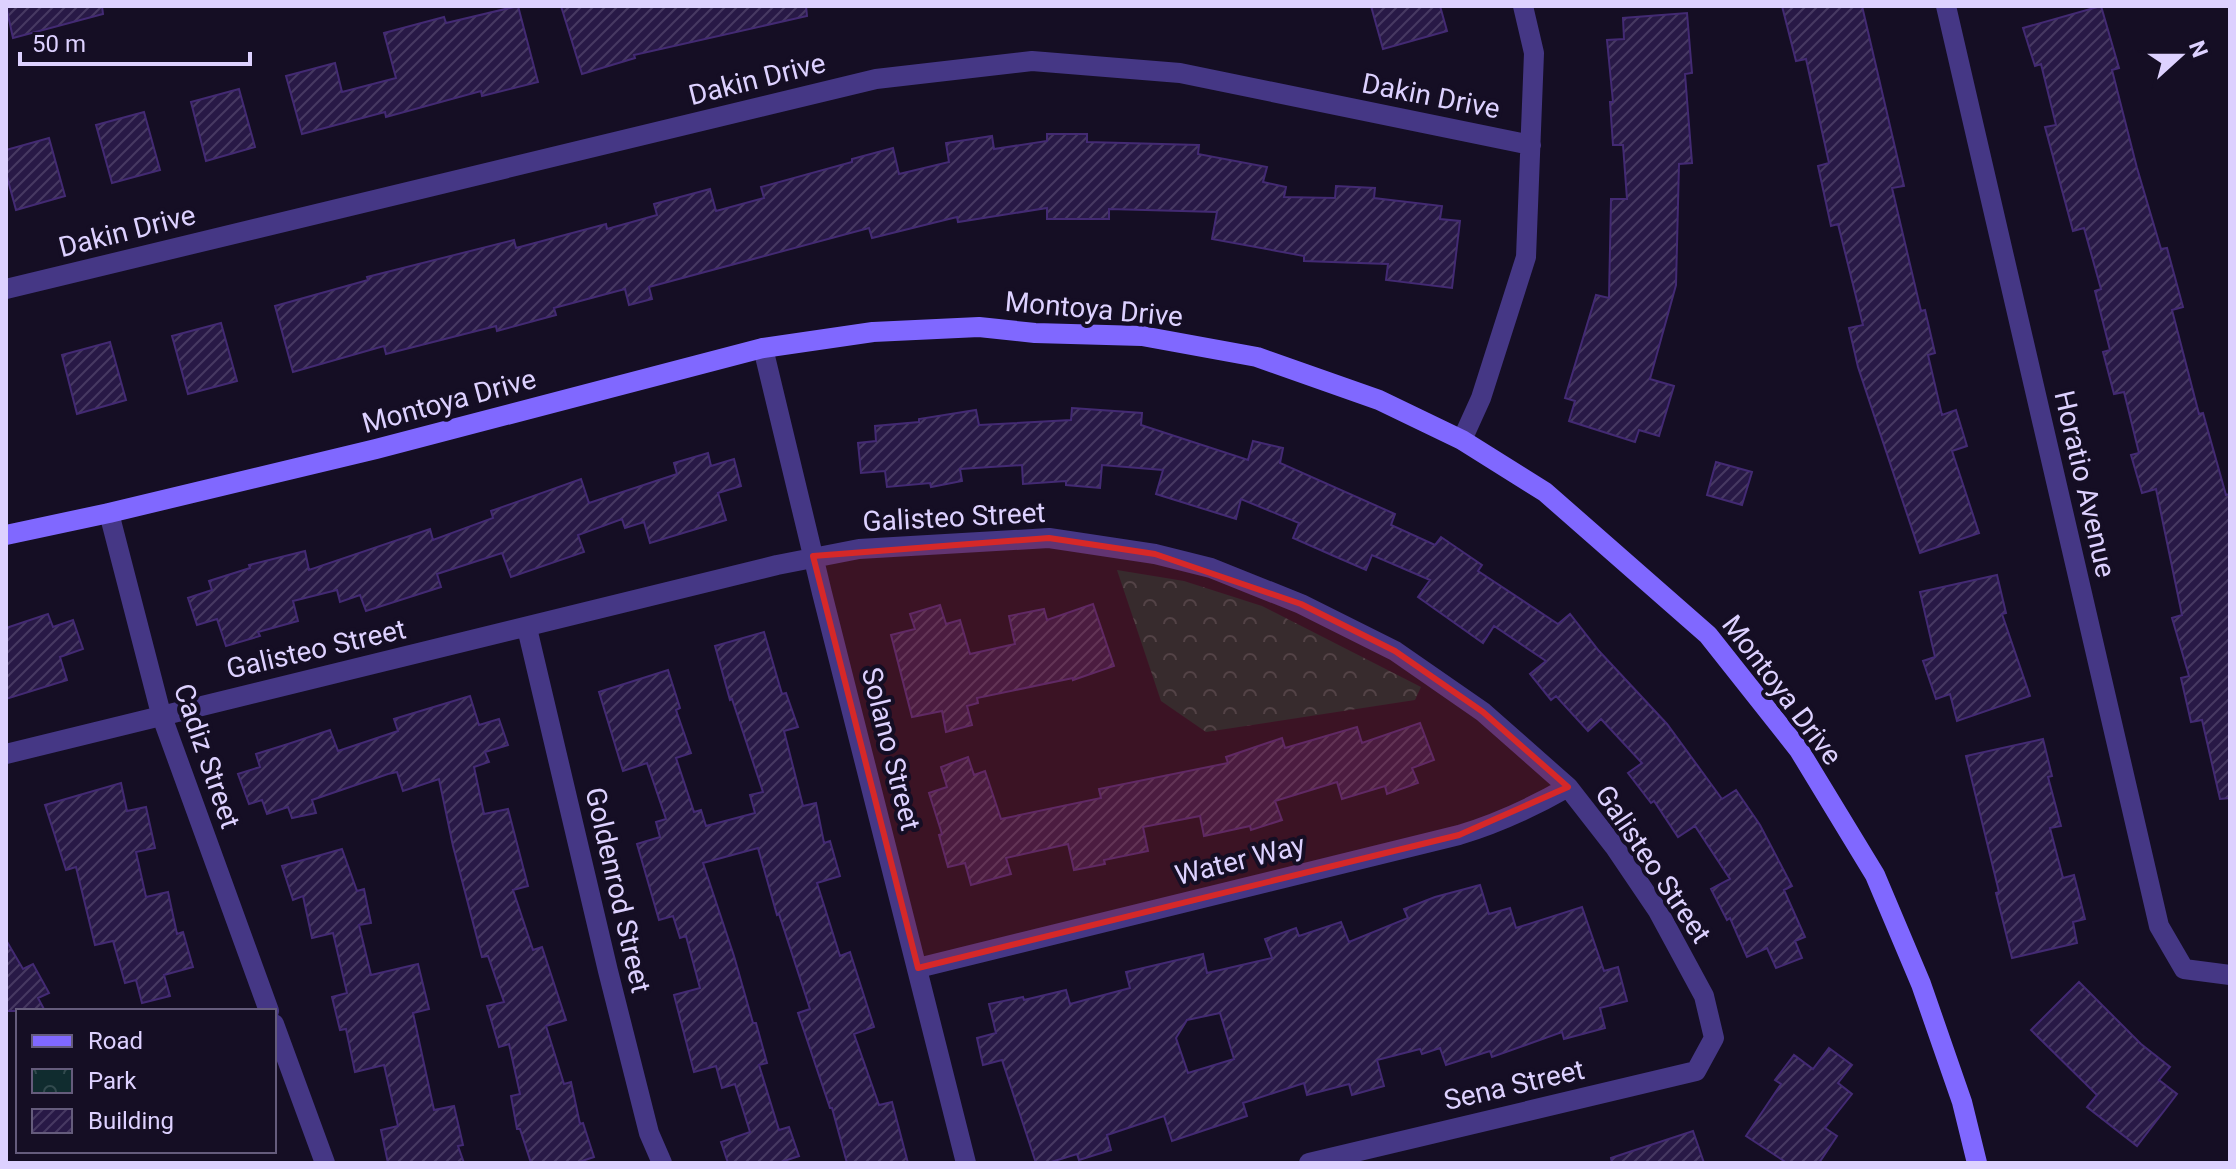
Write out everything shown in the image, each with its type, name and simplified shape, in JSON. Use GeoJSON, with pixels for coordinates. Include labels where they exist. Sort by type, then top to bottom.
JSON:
{"type":"FeatureCollection","features":[{"type":"Feature","properties":{"kind":"street"},"geometry":{"type":"LineString","coordinates":[[1462,440],[1481,398],[1526,257],[1534,53],[1523,6]]}},
{"type":"Feature","properties":{"kind":"street","name":"Horatio Avenue"},"geometry":{"type":"LineString","coordinates":[[1946,6],[2159,926],[2184,969],[2230,975]]}},
{"type":"Feature","properties":{"kind":"street","name":"Dakin Drive"},"geometry":{"type":"LineString","coordinates":[[6,289],[876,79],[1032,61],[1180,73],[1531,145]]}},
{"type":"Feature","properties":{"kind":"street","name":"Montoya Drive"},"geometry":{"type":"LineString","coordinates":[[6,535],[376,449],[763,348],[873,332],[979,327],[1035,333],[1142,336],[1257,357],[1379,400],[1462,440],[1545,492],[1708,635],[1799,750],[1875,875],[1921,984],[1962,1102],[1977,1163]]}},
{"type":"Feature","properties":{"kind":"street","name":"Solano Street"},"geometry":{"type":"LineString","coordinates":[[763,348],[966,1163]]}},
{"type":"Feature","properties":{"kind":"street","name":"Cadiz Street"},"geometry":{"type":"LineString","coordinates":[[109,513],[161,714],[268,1009]]}},
{"type":"Feature","properties":{"kind":"street","name":"Galisteo Street"},"geometry":{"type":"LineString","coordinates":[[6,754],[813,556],[859,549],[1049,538],[1155,554],[1211,568],[1301,604],[1395,651],[1483,712],[1568,787],[1614,846],[1658,911],[1704,996],[1714,1038]]}},
{"type":"Feature","properties":{"kind":"street","name":"Goldenrod Street"},"geometry":{"type":"LineString","coordinates":[[527,628],[608,971],[649,1133],[662,1163]]}},
{"type":"Feature","properties":{"kind":"street","name":"Water Way"},"geometry":{"type":"LineString","coordinates":[[918,968],[1459,835],[1510,818],[1568,787]]}},
{"type":"Feature","properties":{"kind":"street"},"geometry":{"type":"LineString","coordinates":[[276,1029],[325,1163]]}},
{"type":"Feature","properties":{"kind":"street","name":"Sena Street"},"geometry":{"type":"LineString","coordinates":[[1309,1163],[1696,1071],[1714,1038]]}},
{"type":"Feature","properties":{"kind":"highlighted area"},"geometry":{"type":"Polygon","coordinates":[[[1049,538],[1155,554],[1301,604],[1395,651],[1483,712],[1568,787],[1459,835],[918,968],[813,556],[1049,538]]]}},
{"type":"Feature","properties":{"kind":"green space"},"geometry":{"type":"Polygon","coordinates":[[[1117,570],[1184,581],[1262,606],[1421,687],[1415,700],[1206,732],[1161,701],[1117,570]]]}},
{"type":"Feature","properties":{"kind":"building"},"geometry":{"type":"Polygon","coordinates":[[[6,6],[102,6],[103,14],[13,38],[6,6]]]}},
{"type":"Feature","properties":{"kind":"building"},"geometry":{"type":"Polygon","coordinates":[[[518,6],[538,82],[482,96],[481,91],[386,117],[385,112],[302,134],[286,76],[335,63],[342,92],[396,78],[384,33],[444,17],[446,23],[518,6]]]}},
{"type":"Feature","properties":{"kind":"building"},"geometry":{"type":"Polygon","coordinates":[[[561,6],[806,6],[807,16],[634,55],[635,58],[582,74],[561,6]]]}},
{"type":"Feature","properties":{"kind":"building"},"geometry":{"type":"Polygon","coordinates":[[[1371,6],[1440,6],[1447,31],[1383,49],[1371,6]]]}},
{"type":"Feature","properties":{"kind":"building"},"geometry":{"type":"Polygon","coordinates":[[[1782,6],[1862,6],[1904,186],[1892,188],[1921,311],[1925,310],[1935,353],[1928,355],[1942,415],[1956,410],[1967,446],[1952,451],[1979,533],[1920,553],[1858,367],[1849,328],[1863,325],[1838,224],[1831,226],[1818,166],[1829,163],[1806,59],[1796,61],[1782,6]]]}},
{"type":"Feature","properties":{"kind":"building"},"geometry":{"type":"Polygon","coordinates":[[[2101,6],[2119,68],[2112,70],[2137,168],[2161,249],[2167,248],[2183,307],[2172,310],[2199,414],[2203,413],[2226,495],[2230,494],[2230,798],[2220,799],[2202,720],[2191,722],[2181,678],[2189,676],[2172,618],[2182,615],[2156,489],[2142,493],[2131,455],[2139,453],[2124,392],[2114,394],[2103,352],[2110,350],[2095,291],[2101,289],[2084,228],[2073,231],[2045,127],[2056,125],[2041,64],[2035,66],[2023,28],[2101,6]]]}},
{"type":"Feature","properties":{"kind":"building"},"geometry":{"type":"Polygon","coordinates":[[[1687,13],[1692,73],[1685,74],[1692,163],[1679,164],[1676,285],[1650,379],[1674,386],[1659,436],[1639,430],[1635,442],[1569,421],[1575,401],[1565,398],[1596,295],[1609,298],[1611,199],[1627,199],[1623,145],[1613,145],[1610,102],[1613,102],[1607,40],[1624,39],[1623,18],[1687,13]]]}},
{"type":"Feature","properties":{"kind":"building"},"geometry":{"type":"Polygon","coordinates":[[[239,89],[255,147],[206,161],[191,102],[239,89]]]}},
{"type":"Feature","properties":{"kind":"building"},"geometry":{"type":"Polygon","coordinates":[[[144,112],[160,170],[112,183],[96,125],[144,112]]]}},
{"type":"Feature","properties":{"kind":"building"},"geometry":{"type":"Polygon","coordinates":[[[1047,134],[1087,134],[1087,142],[1199,145],[1198,154],[1267,167],[1263,182],[1286,187],[1284,197],[1335,198],[1336,186],[1375,188],[1374,198],[1442,206],[1440,219],[1460,221],[1452,288],[1386,280],[1388,264],[1304,261],[1304,256],[1212,239],[1217,212],[1109,209],[1109,219],[1047,219],[1047,208],[958,222],[957,217],[872,238],[869,228],[649,287],[652,299],[629,305],[625,289],[554,308],[556,315],[497,331],[496,326],[386,354],[384,346],[293,372],[275,306],[368,280],[367,277],[514,240],[516,248],[606,224],[607,229],[657,215],[654,204],[710,189],[716,211],[764,198],[761,187],[893,148],[899,174],[949,162],[946,143],[992,136],[994,149],[1047,141],[1047,134]]]}},
{"type":"Feature","properties":{"kind":"building"},"geometry":{"type":"Polygon","coordinates":[[[49,138],[65,196],[16,210],[6,173],[6,150],[49,138]]]}},
{"type":"Feature","properties":{"kind":"building"},"geometry":{"type":"Polygon","coordinates":[[[221,323],[237,381],[188,394],[172,336],[221,323]]]}},
{"type":"Feature","properties":{"kind":"building"},"geometry":{"type":"Polygon","coordinates":[[[110,342],[126,400],[77,414],[62,355],[110,342]]]}},
{"type":"Feature","properties":{"kind":"building"},"geometry":{"type":"Polygon","coordinates":[[[1072,408],[1142,413],[1141,425],[1248,460],[1253,441],[1283,448],[1280,463],[1395,514],[1391,525],[1435,545],[1441,537],[1482,565],[1478,571],[1558,624],[1570,614],[1599,651],[1667,724],[1722,799],[1736,790],[1760,825],[1792,886],[1784,890],[1805,937],[1795,941],[1802,958],[1776,968],[1767,948],[1747,957],[1730,918],[1727,920],[1711,889],[1730,879],[1695,826],[1678,837],[1654,801],[1651,803],[1628,773],[1642,763],[1601,719],[1588,731],[1556,696],[1551,700],[1530,674],[1546,661],[1494,626],[1483,643],[1418,597],[1430,580],[1372,555],[1366,570],[1293,538],[1299,523],[1241,499],[1236,519],[1156,494],[1163,470],[1102,465],[1100,488],[1066,485],[1066,481],[1023,484],[1022,465],[960,469],[962,481],[931,487],[930,483],[887,487],[885,471],[861,473],[858,443],[876,441],[875,426],[919,422],[919,419],[976,410],[979,425],[1071,420],[1072,408]]]}},
{"type":"Feature","properties":{"kind":"building"},"geometry":{"type":"Polygon","coordinates":[[[708,453],[711,466],[734,459],[741,486],[718,493],[726,520],[650,543],[644,522],[625,528],[622,519],[578,535],[584,552],[511,577],[502,553],[437,574],[441,587],[366,611],[360,595],[340,602],[337,590],[293,601],[298,621],[258,632],[260,636],[226,646],[217,619],[197,625],[188,598],[212,590],[209,581],[250,568],[249,565],[305,551],[309,570],[430,529],[433,540],[493,518],[491,511],[581,479],[589,503],[677,474],[674,463],[708,453]]]}},
{"type":"Feature","properties":{"kind":"building"},"geometry":{"type":"Polygon","coordinates":[[[1716,462],[1752,472],[1742,505],[1707,495],[1716,462]]]}},
{"type":"Feature","properties":{"kind":"building"},"geometry":{"type":"Polygon","coordinates":[[[1997,575],[2006,613],[2002,614],[2030,696],[1957,721],[1950,694],[1936,699],[1923,661],[1935,657],[1920,592],[1997,575]]]}},
{"type":"Feature","properties":{"kind":"building"},"geometry":{"type":"Polygon","coordinates":[[[1093,604],[1114,666],[1073,680],[977,698],[978,703],[967,706],[972,725],[946,732],[942,711],[912,717],[891,635],[915,629],[910,614],[940,605],[946,624],[960,620],[970,654],[1015,644],[1009,616],[1044,609],[1047,620],[1093,604]]]}},
{"type":"Feature","properties":{"kind":"building"},"geometry":{"type":"Polygon","coordinates":[[[48,614],[53,627],[73,620],[83,649],[60,657],[67,680],[6,699],[6,628],[48,614]]]}},
{"type":"Feature","properties":{"kind":"building"},"geometry":{"type":"Polygon","coordinates":[[[764,632],[782,694],[786,693],[798,727],[784,731],[803,806],[816,803],[824,843],[830,841],[840,876],[817,883],[840,956],[850,952],[874,1027],[854,1034],[879,1105],[892,1102],[908,1163],[847,1163],[832,1108],[798,1013],[810,1009],[777,915],[758,848],[703,863],[753,1023],[756,1023],[767,1063],[759,1065],[779,1130],[789,1127],[799,1156],[778,1163],[728,1163],[721,1142],[750,1132],[735,1084],[722,1088],[716,1066],[694,1072],[674,995],[700,988],[686,936],[680,938],[673,916],[659,920],[637,844],[660,837],[656,822],[666,819],[647,763],[623,771],[599,692],[668,670],[680,708],[676,710],[691,753],[676,758],[694,812],[701,810],[706,826],[755,813],[750,795],[763,792],[730,700],[715,646],[764,632]]]}},
{"type":"Feature","properties":{"kind":"building"},"geometry":{"type":"Polygon","coordinates":[[[470,696],[479,725],[499,719],[508,745],[485,752],[489,762],[474,767],[484,814],[508,809],[528,886],[513,890],[533,950],[542,947],[566,1020],[546,1026],[564,1084],[571,1082],[580,1124],[583,1123],[594,1157],[576,1163],[531,1163],[520,1129],[517,1129],[511,1096],[520,1094],[509,1044],[499,1047],[487,1006],[504,1002],[488,956],[482,957],[439,779],[403,791],[397,772],[388,774],[312,800],[316,813],[292,818],[288,807],[267,814],[262,800],[249,804],[238,774],[260,767],[256,754],[330,730],[338,751],[398,731],[394,719],[470,696]]]}},
{"type":"Feature","properties":{"kind":"building"},"geometry":{"type":"Polygon","coordinates":[[[1420,723],[1434,760],[1412,768],[1418,783],[1387,794],[1385,786],[1342,799],[1337,782],[1275,801],[1282,820],[1251,830],[1250,826],[1204,836],[1200,816],[1143,827],[1148,851],[1074,870],[1068,844],[1006,858],[1011,874],[971,885],[965,863],[948,867],[929,793],[947,787],[941,767],[968,757],[974,775],[985,771],[1001,819],[1101,798],[1099,789],[1228,763],[1226,757],[1282,738],[1285,748],[1357,727],[1362,743],[1420,723]]]}},
{"type":"Feature","properties":{"kind":"building"},"geometry":{"type":"Polygon","coordinates":[[[2043,739],[2052,776],[2048,777],[2061,826],[2050,828],[2063,878],[2074,875],[2085,919],[2073,922],[2077,943],[2012,958],[1966,756],[2043,739]]]}},
{"type":"Feature","properties":{"kind":"building"},"geometry":{"type":"Polygon","coordinates":[[[121,783],[127,811],[146,807],[155,848],[136,852],[146,897],[168,892],[177,934],[183,932],[193,967],[164,975],[170,996],[142,1003],[136,980],[125,983],[113,941],[95,945],[76,867],[66,870],[45,805],[121,783]]]}},
{"type":"Feature","properties":{"kind":"building"},"geometry":{"type":"Polygon","coordinates":[[[342,849],[357,891],[364,889],[371,923],[359,925],[371,975],[418,964],[429,1009],[413,1013],[434,1110],[454,1106],[463,1145],[458,1146],[464,1163],[388,1163],[381,1130],[398,1126],[384,1065],[355,1072],[346,1029],[340,1030],[332,997],[347,993],[333,933],[312,938],[303,896],[293,900],[282,866],[342,849]]]}},
{"type":"Feature","properties":{"kind":"building"},"geometry":{"type":"Polygon","coordinates":[[[1480,885],[1489,914],[1510,908],[1516,928],[1582,907],[1604,971],[1618,967],[1627,1001],[1600,1008],[1605,1028],[1564,1039],[1562,1032],[1492,1057],[1490,1051],[1446,1065],[1440,1048],[1422,1054],[1420,1049],[1377,1060],[1384,1086],[1352,1095],[1349,1084],[1307,1095],[1304,1083],[1243,1103],[1247,1116],[1172,1141],[1164,1116],[1107,1135],[1111,1150],[1079,1160],[1077,1154],[1048,1163],[1036,1163],[1002,1060],[983,1065],[977,1038],[996,1033],[989,1004],[1066,990],[1070,1004],[1130,988],[1126,972],[1203,954],[1207,973],[1272,958],[1265,939],[1296,928],[1299,936],[1341,922],[1349,942],[1408,918],[1404,909],[1480,885]],[[1220,1013],[1187,1020],[1176,1038],[1188,1073],[1234,1059],[1220,1013]]]}},
{"type":"Feature","properties":{"kind":"building"},"geometry":{"type":"Polygon","coordinates":[[[6,940],[23,969],[33,964],[49,993],[38,998],[44,1009],[6,1011],[6,940]]]}},
{"type":"Feature","properties":{"kind":"building"},"geometry":{"type":"Polygon","coordinates":[[[2079,982],[2141,1044],[2170,1067],[2159,1080],[2177,1094],[2137,1146],[2087,1107],[2097,1095],[2031,1030],[2079,982]]]}},
{"type":"Feature","properties":{"kind":"building"},"geometry":{"type":"Polygon","coordinates":[[[1829,1048],[1852,1065],[1838,1083],[1852,1094],[1825,1128],[1837,1136],[1819,1163],[1787,1163],[1746,1136],[1781,1084],[1775,1080],[1794,1055],[1813,1069],[1829,1048]]]}},
{"type":"Feature","properties":{"kind":"building"},"geometry":{"type":"Polygon","coordinates":[[[1693,1131],[1704,1163],[1612,1163],[1611,1158],[1693,1131]]]}}]}
